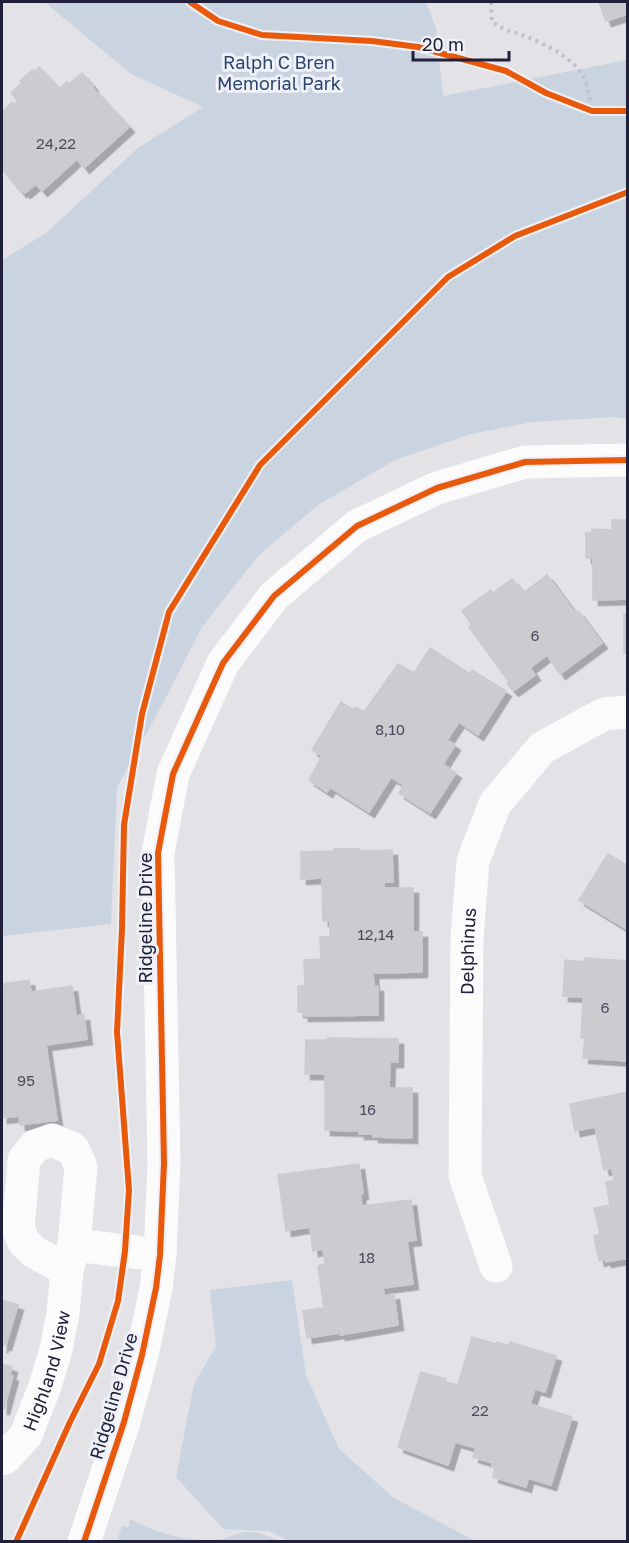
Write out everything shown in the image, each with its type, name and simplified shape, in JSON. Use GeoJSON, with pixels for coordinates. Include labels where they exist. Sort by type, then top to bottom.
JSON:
{"type":"FeatureCollection","features":[{"type":"Feature","properties":{"kind":"street","name":"Ridgeline Drive"},"geometry":{"type":"LineString","coordinates":[[84,1542],[124,1422],[142,1355],[156,1288],[160,1255],[164,1163],[158,853],[173,774],[223,663],[274,596],[357,526],[437,488],[525,462],[627,460]]}},
{"type":"Feature","properties":{"kind":"street","name":"Delphinus"},"geometry":{"type":"LineString","coordinates":[[496,1266],[465,1176],[467,938],[473,861],[495,804],[542,748],[604,714],[627,712]]}},
{"type":"Feature","properties":{"kind":"street","name":"Highland View"},"geometry":{"type":"LineString","coordinates":[[2,1459],[27,1435],[45,1386],[56,1350],[70,1258],[160,1255]]}},
{"type":"Feature","properties":{"kind":"path"},"geometry":{"type":"LineString","coordinates":[[491,2],[492,22],[530,38],[577,66],[586,83],[592,111]]}},
{"type":"Feature","properties":{"kind":"path"},"geometry":{"type":"LineString","coordinates":[[583,108],[603,111]]}},
{"type":"Feature","properties":{"kind":"green space","name":"Ralph C Bren Memorial Park"},"geometry":{"type":"Polygon","coordinates":[[[47,2],[426,2],[436,28],[443,96],[627,60],[627,419],[615,417],[532,422],[471,434],[395,460],[318,505],[259,555],[202,627],[117,787],[111,924],[2,936],[2,260],[46,233],[138,148],[203,107],[131,74],[47,2]]]}},
{"type":"Feature","properties":{"kind":"green space"},"geometry":{"type":"Polygon","coordinates":[[[292,1280],[306,1375],[339,1449],[394,1498],[475,1541],[289,1541],[269,1531],[223,1529],[176,1477],[194,1384],[216,1346],[210,1290],[292,1280]]]}},
{"type":"Feature","properties":{"kind":"green space"},"geometry":{"type":"Polygon","coordinates":[[[130,1519],[162,1533],[198,1540],[221,1539],[250,1532],[280,1541],[117,1541],[122,1526],[129,1527],[130,1519]]]}},
{"type":"Feature","properties":{"kind":"building"},"geometry":{"type":"Polygon","coordinates":[[[599,2],[628,2],[628,14],[606,21],[599,2]]]}},
{"type":"Feature","properties":{"kind":"building"},"geometry":{"type":"Polygon","coordinates":[[[39,67],[59,89],[82,73],[129,127],[84,168],[77,159],[42,191],[36,184],[25,193],[21,192],[2,169],[2,112],[12,102],[14,104],[18,101],[11,93],[22,83],[20,81],[39,67]]]}},
{"type":"Feature","properties":{"kind":"building"},"geometry":{"type":"Polygon","coordinates":[[[612,520],[628,520],[628,599],[593,600],[593,558],[586,558],[586,533],[592,533],[592,529],[612,530],[612,520]]]}},
{"type":"Feature","properties":{"kind":"building"},"geometry":{"type":"Polygon","coordinates":[[[547,575],[575,613],[578,611],[602,643],[560,674],[547,655],[530,668],[535,675],[513,691],[507,684],[509,682],[469,627],[472,625],[462,611],[491,590],[493,593],[512,579],[523,593],[547,575]]]}},
{"type":"Feature","properties":{"kind":"building"},"geometry":{"type":"Polygon","coordinates":[[[624,614],[628,615],[628,653],[624,653],[624,614]]]}},
{"type":"Feature","properties":{"kind":"building"},"geometry":{"type":"Polygon","coordinates":[[[430,648],[470,674],[472,670],[506,691],[478,735],[459,722],[447,740],[455,745],[443,764],[456,773],[430,813],[399,793],[404,785],[391,777],[369,812],[330,787],[327,792],[309,780],[322,756],[312,750],[341,702],[354,710],[356,707],[364,712],[398,664],[414,673],[430,648]]]}},
{"type":"Feature","properties":{"kind":"building"},"geometry":{"type":"Polygon","coordinates":[[[334,849],[392,850],[393,882],[384,882],[384,888],[413,888],[413,932],[422,932],[422,972],[373,973],[374,986],[378,986],[378,1015],[303,1016],[303,1012],[298,1012],[298,986],[305,986],[304,960],[321,959],[320,937],[330,937],[330,921],[323,921],[322,878],[301,879],[301,852],[334,851],[334,849]]]}},
{"type":"Feature","properties":{"kind":"building"},"geometry":{"type":"Polygon","coordinates":[[[608,854],[628,866],[628,930],[579,900],[608,854]]]}},
{"type":"Feature","properties":{"kind":"building"},"geometry":{"type":"Polygon","coordinates":[[[585,958],[628,961],[628,1061],[583,1058],[585,1038],[581,1038],[583,997],[563,996],[565,960],[585,962],[585,958]]]}},
{"type":"Feature","properties":{"kind":"building"},"geometry":{"type":"Polygon","coordinates":[[[29,980],[31,992],[72,986],[76,1016],[84,1015],[87,1039],[46,1045],[57,1120],[20,1125],[19,1116],[2,1118],[2,984],[29,980]]]}},
{"type":"Feature","properties":{"kind":"building"},"geometry":{"type":"Polygon","coordinates":[[[328,1038],[398,1039],[398,1062],[390,1062],[389,1088],[412,1088],[412,1138],[373,1137],[373,1134],[359,1134],[359,1131],[325,1130],[325,1074],[305,1074],[306,1040],[327,1040],[328,1038]]]}},
{"type":"Feature","properties":{"kind":"building"},"geometry":{"type":"Polygon","coordinates":[[[628,1092],[628,1258],[599,1261],[594,1236],[600,1234],[594,1208],[610,1205],[606,1182],[614,1181],[612,1168],[604,1170],[595,1127],[575,1131],[570,1104],[628,1092]]]}},
{"type":"Feature","properties":{"kind":"building"},"geometry":{"type":"Polygon","coordinates":[[[359,1164],[363,1194],[360,1194],[362,1206],[411,1200],[416,1240],[407,1241],[413,1284],[383,1288],[384,1296],[394,1294],[398,1325],[307,1338],[303,1311],[324,1308],[318,1266],[325,1264],[323,1249],[313,1251],[310,1227],[286,1231],[278,1175],[359,1164]]]}},
{"type":"Feature","properties":{"kind":"building"},"geometry":{"type":"Polygon","coordinates":[[[2,1300],[18,1305],[6,1345],[3,1344],[2,1348],[2,1300]]]}},
{"type":"Feature","properties":{"kind":"building"},"geometry":{"type":"Polygon","coordinates":[[[472,1337],[509,1346],[510,1342],[556,1356],[545,1392],[535,1389],[530,1404],[572,1417],[551,1485],[528,1478],[526,1487],[493,1477],[495,1468],[492,1467],[493,1463],[473,1457],[476,1448],[455,1442],[448,1465],[398,1447],[421,1372],[458,1385],[472,1337]]]}},
{"type":"Feature","properties":{"kind":"building"},"geometry":{"type":"Polygon","coordinates":[[[2,1364],[12,1367],[10,1375],[13,1376],[4,1409],[2,1409],[2,1364]]]}},
{"type":"Feature","properties":{"kind":"cycle path"},"geometry":{"type":"LineString","coordinates":[[190,2],[218,21],[262,35],[372,41],[418,47],[506,71],[546,93],[592,111],[628,111]]}},
{"type":"Feature","properties":{"kind":"cycle path"},"geometry":{"type":"LineString","coordinates":[[16,1542],[99,1364],[118,1301],[125,1251],[129,1190],[117,1032],[124,825],[142,714],[169,612],[260,465],[448,277],[515,236],[628,192]]}},
{"type":"Feature","properties":{"kind":"cycle path"},"geometry":{"type":"LineString","coordinates":[[84,1542],[124,1422],[142,1355],[156,1288],[160,1255],[164,1163],[158,853],[173,774],[223,663],[274,596],[357,526],[437,488],[525,462],[628,460]]}}]}
